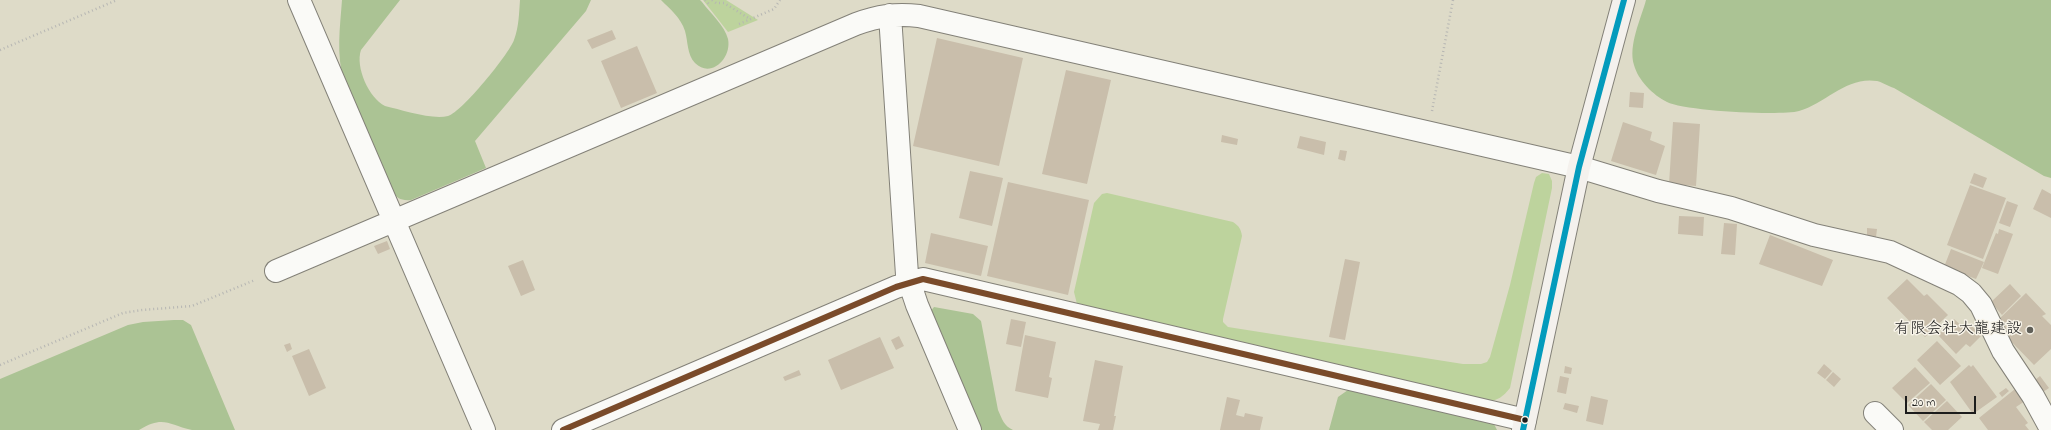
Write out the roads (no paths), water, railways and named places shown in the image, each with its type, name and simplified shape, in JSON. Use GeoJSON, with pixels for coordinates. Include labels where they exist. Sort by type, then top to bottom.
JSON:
{"type":"FeatureCollection","features":[{"type":"Feature","properties":{"kind":"street"},"geometry":{"type":"LineString","coordinates":[[299,0],[484,430]]}},
{"type":"Feature","properties":{"kind":"street"},"geometry":{"type":"LineString","coordinates":[[563,430],[876,296],[923,279],[1524,425],[1578,167],[1624,0]]}},
{"type":"Feature","properties":{"kind":"street"},"geometry":{"type":"LineString","coordinates":[[898,9],[907,275],[917,305],[970,430]]}},
{"type":"Feature","properties":{"kind":"street"},"geometry":{"type":"LineString","coordinates":[[276,271],[856,24],[898,9],[927,17],[1578,167],[1652,189],[1731,208],[1814,235],[1890,252],[1959,284],[1971,292],[1981,305],[2003,351],[2033,396],[2051,429]]}},
{"type":"Feature","properties":{"kind":"street"},"geometry":{"type":"LineString","coordinates":[[1875,413],[1892,430]]}},
{"type":"Feature","properties":{"kind":"place","name":"有限会社大龍建設"},"geometry":{"type":"Point","coordinates":[2030,330]}}]}
